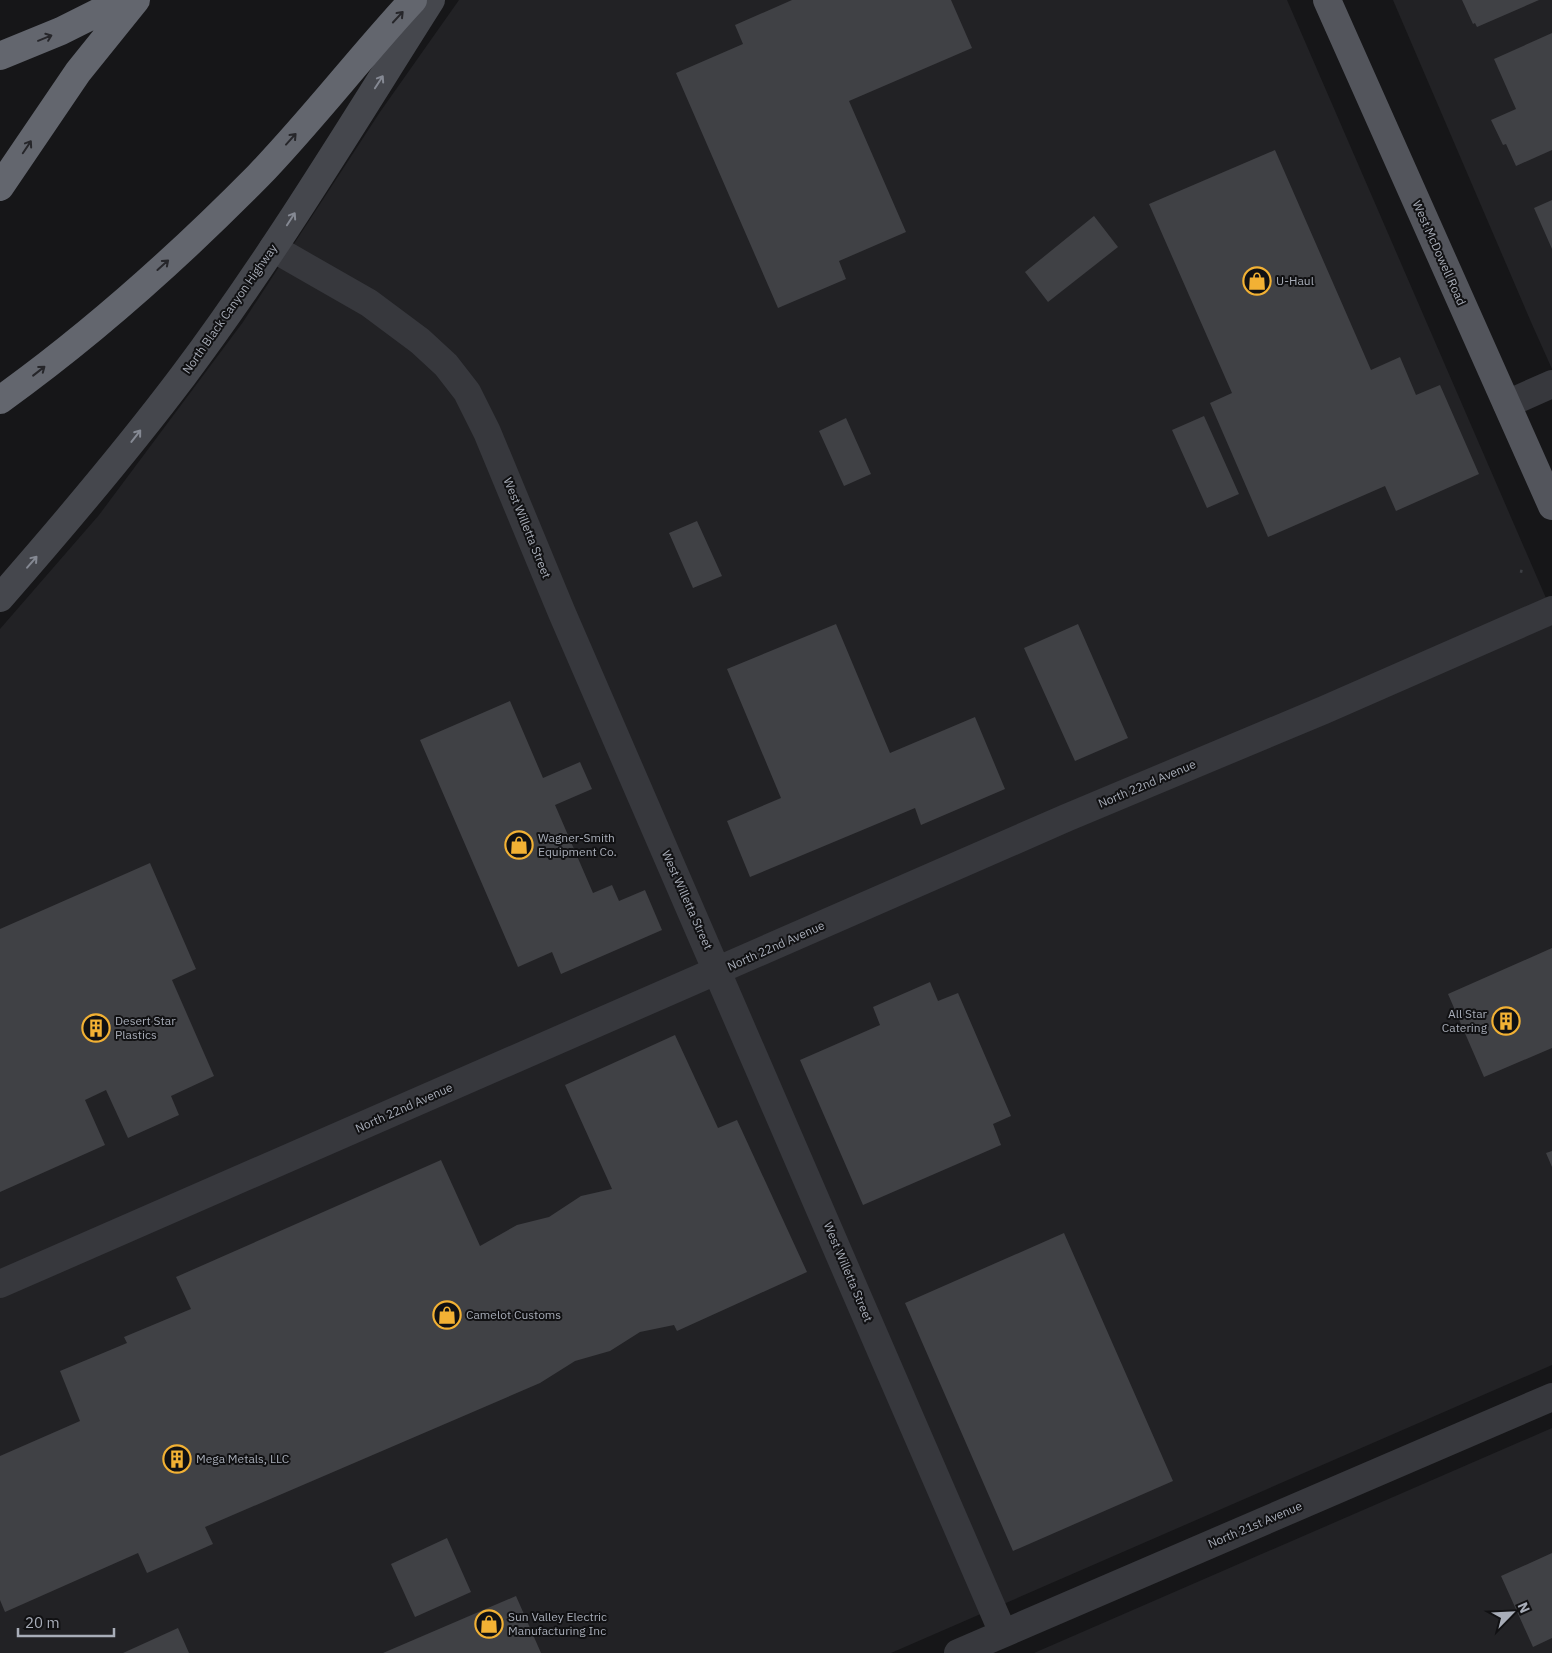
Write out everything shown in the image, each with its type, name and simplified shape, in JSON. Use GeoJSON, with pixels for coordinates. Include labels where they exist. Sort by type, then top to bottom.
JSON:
{"type":"FeatureCollection","features":[{"type":"Feature","properties":{"kind":"highway"},"geometry":{"type":"LineString","coordinates":[[0,56],[61,31],[123,0]]}},
{"type":"Feature","properties":{"kind":"highway"},"geometry":{"type":"LineString","coordinates":[[0,187],[78,72],[136,0]]}},
{"type":"Feature","properties":{"kind":"highway"},"geometry":{"type":"LineString","coordinates":[[0,400],[87,333],[233,200],[306,123],[413,0]]}},
{"type":"Feature","properties":{"kind":"main road","name":"North Black Canyon Highway"},"geometry":{"type":"LineString","coordinates":[[0,598],[78,510],[184,375],[273,248],[431,0]]}},
{"type":"Feature","properties":{"kind":"main road","name":"West McDowell Road"},"geometry":{"type":"LineString","coordinates":[[1327,0],[1552,506]]}},
{"type":"Feature","properties":{"kind":"street","name":"West Willetta Street"},"geometry":{"type":"LineString","coordinates":[[273,248],[368,303],[412,335],[446,365],[467,392],[487,432],[562,613],[1003,1633]]}},
{"type":"Feature","properties":{"kind":"street"},"geometry":{"type":"LineString","coordinates":[[1507,404],[1552,384]]}},
{"type":"Feature","properties":{"kind":"street","name":"North 22nd Avenue"},"geometry":{"type":"LineString","coordinates":[[0,1284],[1066,818],[1333,706],[1552,610]]}},
{"type":"Feature","properties":{"kind":"street","name":"North 21st Avenue"},"geometry":{"type":"LineString","coordinates":[[958,1653],[1552,1397]]}},
{"type":"Feature","properties":{"kind":"shaded area"},"geometry":{"type":"Polygon","coordinates":[[[459,0],[1287,0],[1552,612],[1552,1365],[891,1653],[0,1653],[0,629],[99,515],[243,322],[380,112],[459,0]]]}},
{"type":"Feature","properties":{"kind":"shaded area"},"geometry":{"type":"Polygon","coordinates":[[[1393,0],[1552,0],[1552,369],[1531,322],[1393,0]]]}},
{"type":"Feature","properties":{"kind":"shaded area"},"geometry":{"type":"Polygon","coordinates":[[[1552,1428],[1552,1653],[1034,1653],[1552,1428]]]}},
{"type":"Feature","properties":{"kind":"building"},"geometry":{"type":"Polygon","coordinates":[[[792,0],[951,0],[972,48],[849,101],[906,232],[839,261],[846,279],[778,308],[676,73],[743,44],[735,25],[792,0]]]}},
{"type":"Feature","properties":{"kind":"building"},"geometry":{"type":"Polygon","coordinates":[[[1462,0],[1539,0],[1477,27],[1475,23],[1473,24],[1462,0]]]}},
{"type":"Feature","properties":{"kind":"building"},"geometry":{"type":"Polygon","coordinates":[[[1552,33],[1552,150],[1516,166],[1506,144],[1503,145],[1491,120],[1516,109],[1494,59],[1552,33]]]}},
{"type":"Feature","properties":{"kind":"building","name":"U-Haul"},"geometry":{"type":"Polygon","coordinates":[[[1275,150],[1371,370],[1400,357],[1416,395],[1440,385],[1479,474],[1396,511],[1385,486],[1268,537],[1210,403],[1232,393],[1149,204],[1275,150]]]}},
{"type":"Feature","properties":{"kind":"building"},"geometry":{"type":"Polygon","coordinates":[[[1552,200],[1552,249],[1534,208],[1552,200]]]}},
{"type":"Feature","properties":{"kind":"building"},"geometry":{"type":"Polygon","coordinates":[[[1094,216],[1118,247],[1048,302],[1025,272],[1094,216]]]}},
{"type":"Feature","properties":{"kind":"building"},"geometry":{"type":"Polygon","coordinates":[[[1204,416],[1239,494],[1207,508],[1172,430],[1204,416]]]}},
{"type":"Feature","properties":{"kind":"building"},"geometry":{"type":"Polygon","coordinates":[[[846,418],[871,474],[844,486],[819,431],[846,418]]]}},
{"type":"Feature","properties":{"kind":"building"},"geometry":{"type":"Polygon","coordinates":[[[697,521],[722,576],[693,588],[669,533],[697,521]]]}},
{"type":"Feature","properties":{"kind":"building"},"geometry":{"type":"Polygon","coordinates":[[[836,624],[890,753],[975,717],[1005,789],[921,825],[915,808],[750,877],[727,821],[781,798],[727,669],[836,624]]]}},
{"type":"Feature","properties":{"kind":"building"},"geometry":{"type":"Polygon","coordinates":[[[1078,624],[1128,738],[1075,761],[1024,648],[1078,624]]]}},
{"type":"Feature","properties":{"kind":"building","name":"Wagner-Smith Equipment Co."},"geometry":{"type":"Polygon","coordinates":[[[510,701],[543,778],[580,762],[592,789],[555,805],[593,893],[612,885],[619,901],[645,890],[662,930],[561,974],[552,952],[518,967],[420,740],[510,701]]]}},
{"type":"Feature","properties":{"kind":"building","name":"Desert Star Plastics"},"geometry":{"type":"Polygon","coordinates":[[[150,863],[196,969],[172,980],[214,1076],[171,1096],[179,1115],[128,1138],[106,1090],[85,1100],[105,1145],[0,1192],[0,929],[150,863]]]}},
{"type":"Feature","properties":{"kind":"building","name":"All Star Catering"},"geometry":{"type":"Polygon","coordinates":[[[1552,948],[1552,1048],[1484,1077],[1448,994],[1552,948]]]}},
{"type":"Feature","properties":{"kind":"building"},"geometry":{"type":"Polygon","coordinates":[[[930,982],[938,1001],[958,993],[1011,1116],[993,1124],[1001,1145],[863,1205],[800,1060],[880,1025],[873,1007],[930,982]]]}},
{"type":"Feature","properties":{"kind":"building"},"geometry":{"type":"Polygon","coordinates":[[[675,1035],[718,1128],[737,1120],[807,1272],[677,1331],[674,1325],[640,1332],[610,1351],[575,1361],[540,1383],[205,1527],[213,1544],[147,1573],[138,1553],[5,1612],[0,1600],[0,1456],[80,1421],[60,1371],[127,1343],[124,1337],[191,1309],[176,1277],[441,1160],[480,1246],[517,1225],[549,1217],[581,1196],[612,1189],[565,1085],[675,1035]]]}},
{"type":"Feature","properties":{"kind":"building"},"geometry":{"type":"Polygon","coordinates":[[[1552,1151],[1552,1167],[1546,1153],[1552,1151]]]}},
{"type":"Feature","properties":{"kind":"building"},"geometry":{"type":"Polygon","coordinates":[[[1064,1233],[1173,1481],[1013,1551],[905,1303],[1064,1233]]]}},
{"type":"Feature","properties":{"kind":"building"},"geometry":{"type":"Polygon","coordinates":[[[447,1538],[471,1592],[415,1617],[391,1564],[447,1538]]]}},
{"type":"Feature","properties":{"kind":"building"},"geometry":{"type":"Polygon","coordinates":[[[1552,1553],[1552,1638],[1533,1647],[1501,1576],[1552,1553]]]}},
{"type":"Feature","properties":{"kind":"building","name":"Sun Valley Electric Manufacturing Inc"},"geometry":{"type":"Polygon","coordinates":[[[516,1596],[541,1653],[383,1653],[516,1596]]]}},
{"type":"Feature","properties":{"kind":"building"},"geometry":{"type":"Polygon","coordinates":[[[178,1628],[189,1653],[123,1653],[178,1628]]]}},
{"type":"Feature","properties":{"kind":"place","name":"U-Haul"},"geometry":{"type":"Point","coordinates":[1257,281]}},
{"type":"Feature","properties":{"kind":"place","name":"Wagner-Smith Equipment Co."},"geometry":{"type":"Point","coordinates":[519,845]}},
{"type":"Feature","properties":{"kind":"place","name":"All Star Catering"},"geometry":{"type":"Point","coordinates":[1506,1021]}},
{"type":"Feature","properties":{"kind":"place","name":"Desert Star Plastics"},"geometry":{"type":"Point","coordinates":[96,1028]}},
{"type":"Feature","properties":{"kind":"place","name":"Camelot Customs"},"geometry":{"type":"Point","coordinates":[447,1315]}},
{"type":"Feature","properties":{"kind":"place","name":"Mega Metals, LLC"},"geometry":{"type":"Point","coordinates":[177,1459]}},
{"type":"Feature","properties":{"kind":"place","name":"Sun Valley Electric Manufacturing Inc"},"geometry":{"type":"Point","coordinates":[489,1624]}}]}
